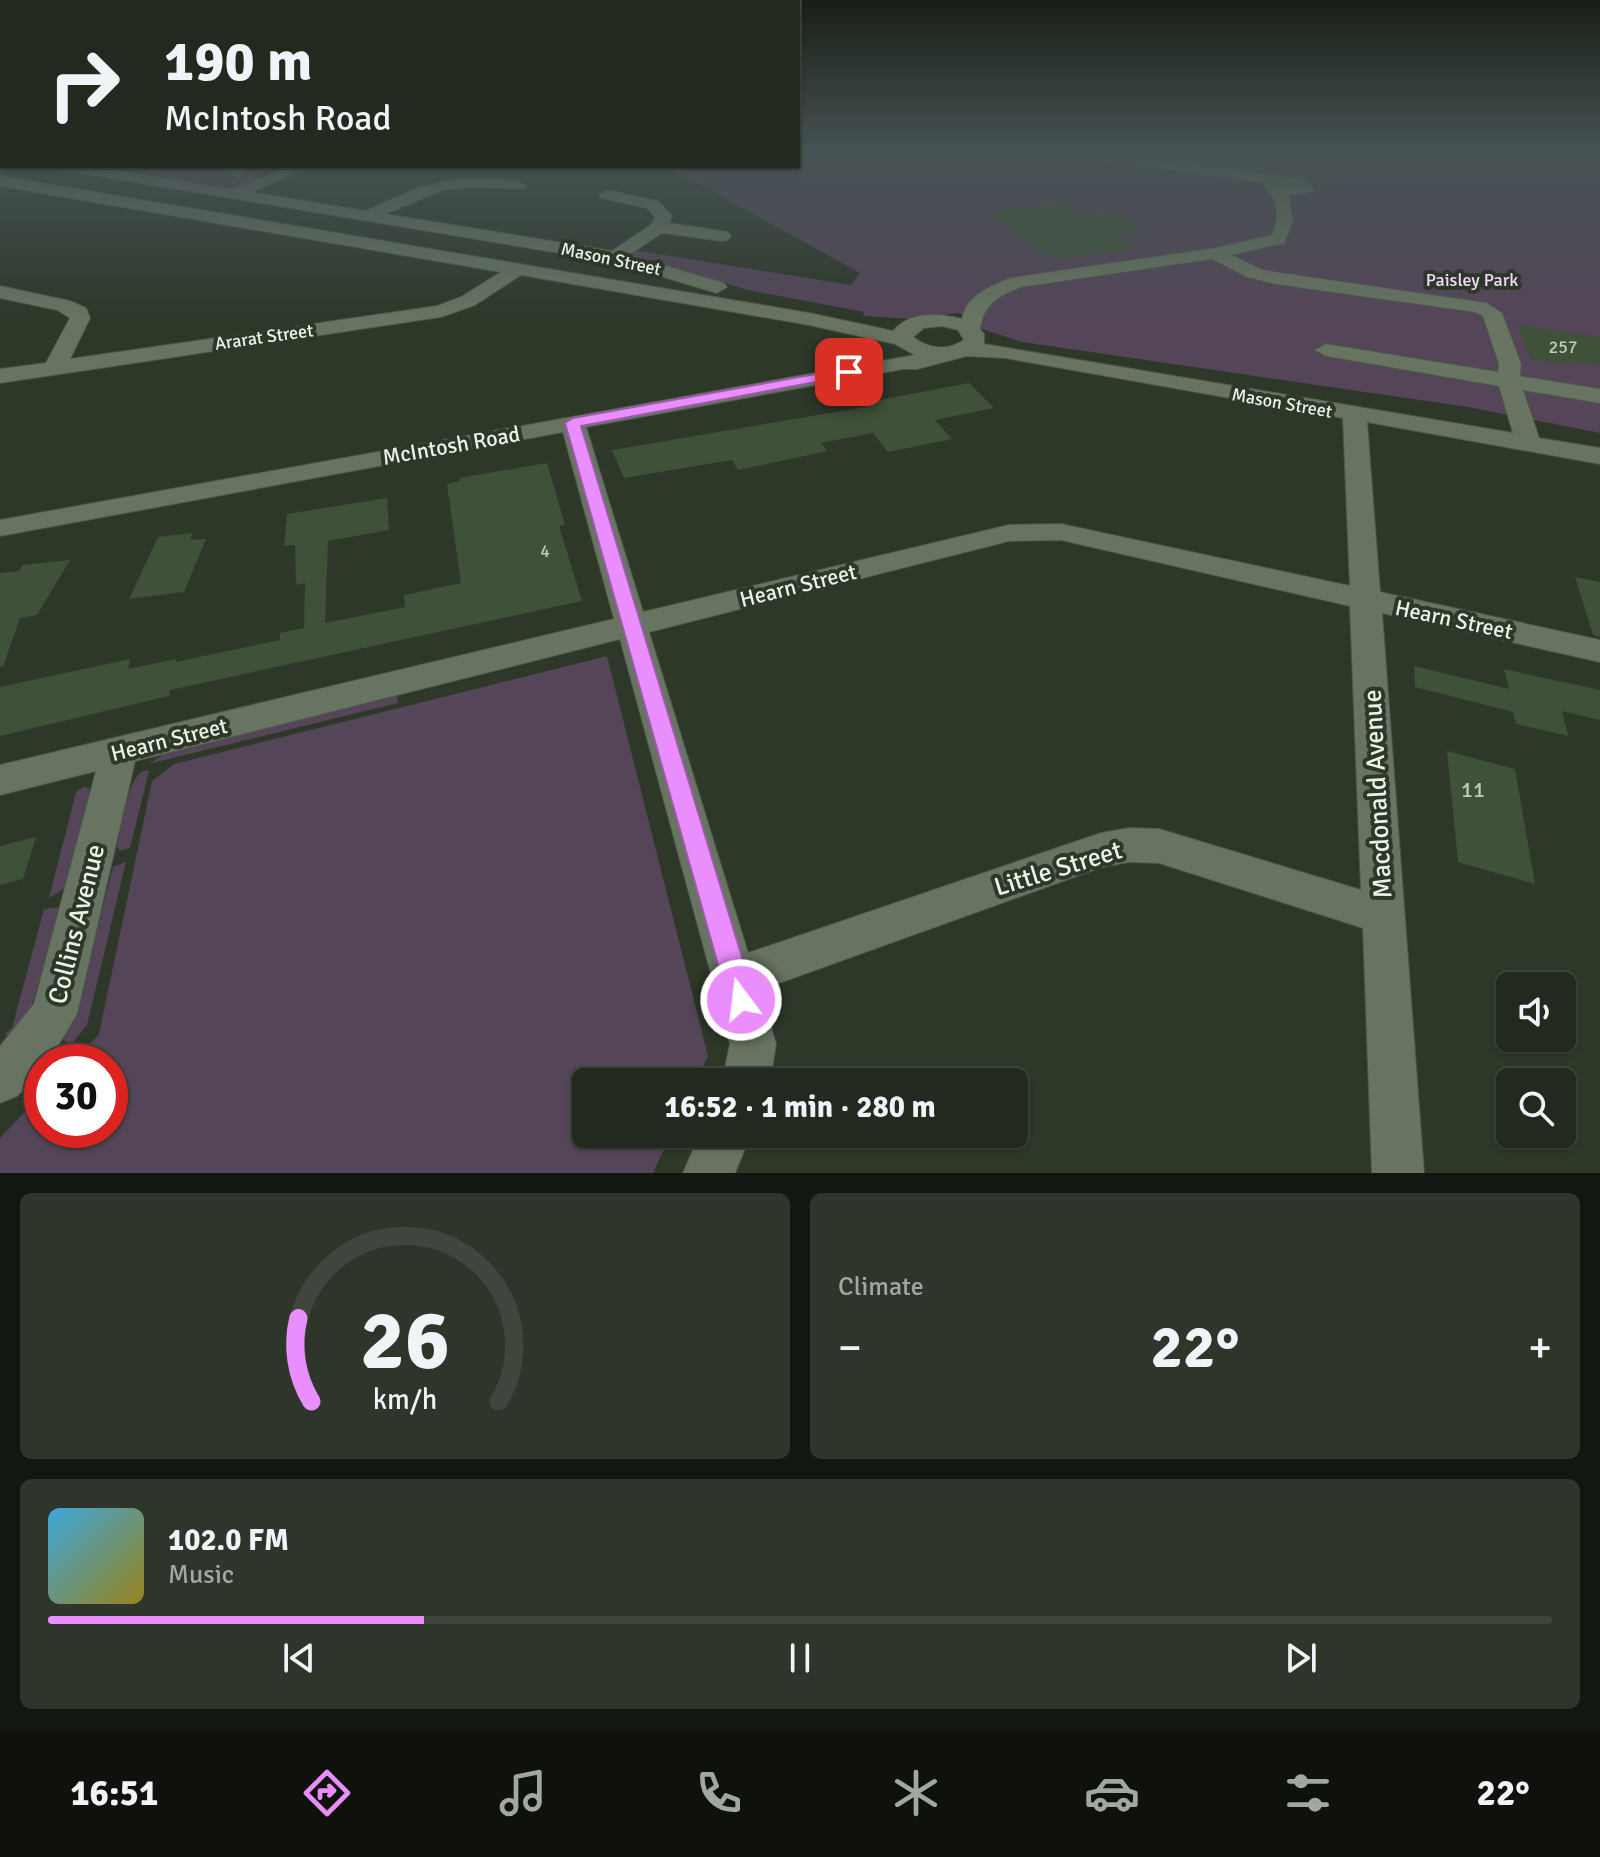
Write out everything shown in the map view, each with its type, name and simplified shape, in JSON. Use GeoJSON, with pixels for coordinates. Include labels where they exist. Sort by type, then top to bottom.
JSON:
{"type":"FeatureCollection","features":[{"type":"Feature","properties":{"kind":"street","name":"Mason Street"},"geometry":{"type":"LineString","coordinates":[[162,207],[610,285],[904,348]]}},
{"type":"Feature","properties":{"kind":"street","name":"Mason Street"},"geometry":{"type":"LineString","coordinates":[[319,207],[615,257],[764,298],[856,317],[950,322],[966,336],[1005,352],[1355,415],[1527,436],[1600,441]]}},
{"type":"Feature","properties":{"kind":"street"},"geometry":{"type":"LineString","coordinates":[[370,215],[387,207]]}},
{"type":"Feature","properties":{"kind":"street"},"geometry":{"type":"LineString","coordinates":[[615,257],[659,227],[664,216],[655,207]]}},
{"type":"Feature","properties":{"kind":"street"},"geometry":{"type":"LineString","coordinates":[[966,336],[990,293],[1017,282],[1215,253],[1278,239],[1285,231],[1284,207]]}},
{"type":"Feature","properties":{"kind":"street"},"geometry":{"type":"LineString","coordinates":[[1285,214],[1288,207]]}},
{"type":"Feature","properties":{"kind":"street"},"geometry":{"type":"LineString","coordinates":[[659,227],[722,236]]}},
{"type":"Feature","properties":{"kind":"street"},"geometry":{"type":"LineString","coordinates":[[1215,253],[1254,273],[1275,278],[1480,307],[1492,313],[1510,364],[1508,380],[1527,436]]}},
{"type":"Feature","properties":{"kind":"street"},"geometry":{"type":"LineString","coordinates":[[610,285],[643,283],[657,272],[654,267]]}},
{"type":"Feature","properties":{"kind":"street","name":"Ararat Street"},"geometry":{"type":"LineString","coordinates":[[0,376],[441,311],[468,301],[517,270]]}},
{"type":"Feature","properties":{"kind":"street"},"geometry":{"type":"LineString","coordinates":[[0,292],[63,305],[79,312],[80,318],[55,367]]}},
{"type":"Feature","properties":{"kind":"street"},"geometry":{"type":"LineString","coordinates":[[904,348],[906,327],[926,321]]}},
{"type":"Feature","properties":{"kind":"street","name":"Mason Street"},"geometry":{"type":"LineString","coordinates":[[966,336],[1527,436],[1600,456]]}},
{"type":"Feature","properties":{"kind":"street","name":"McIntosh Road"},"geometry":{"type":"LineString","coordinates":[[0,528],[573,423],[904,348],[917,362],[966,336]]}},
{"type":"Feature","properties":{"kind":"street"},"geometry":{"type":"LineString","coordinates":[[1326,350],[1600,396]]}},
{"type":"Feature","properties":{"kind":"street","name":"Macdonald Avenue"},"geometry":{"type":"LineString","coordinates":[[1355,415],[1398,1173]]}},
{"type":"Feature","properties":{"kind":"street"},"geometry":{"type":"LineString","coordinates":[[573,423],[736,978],[753,1044],[749,1068]]}},
{"type":"Feature","properties":{"kind":"street","name":"Hearn Street"},"geometry":{"type":"LineString","coordinates":[[0,780],[1009,533],[1034,530],[1061,532],[1600,651]]}},
{"type":"Feature","properties":{"kind":"street","name":"Collins Avenue"},"geometry":{"type":"LineString","coordinates":[[0,1079],[28,1051],[54,1014],[119,751]]}},
{"type":"Feature","properties":{"kind":"street","name":"Little Street"},"geometry":{"type":"LineString","coordinates":[[736,978],[1101,850],[1129,845],[1159,846],[1384,916]]}},
{"type":"Feature","properties":{"kind":"street"},"geometry":{"type":"LineString","coordinates":[[709,1173],[720,1148]]}},
{"type":"Feature","properties":{"kind":"green space","name":"Paisley Park"},"geometry":{"type":"Polygon","coordinates":[[[740,207],[1600,207],[1600,433],[1468,407],[1022,342],[976,327],[980,318],[957,313],[915,319],[863,316],[864,312],[748,290],[632,255],[633,250],[851,285],[860,273],[740,207]]]}},
{"type":"Feature","properties":{"kind":"green space"},"geometry":{"type":"Polygon","coordinates":[[[607,656],[708,1056],[702,1068],[572,1068],[572,1148],[665,1148],[653,1173],[0,1173],[0,1138],[24,1113],[24,1148],[128,1148],[128,1044],[90,1044],[99,1034],[152,781],[174,764],[607,656]]]}},
{"type":"Feature","properties":{"kind":"green space"},"geometry":{"type":"Polygon","coordinates":[[[397,696],[398,703],[148,764],[170,751],[397,696]]]}},
{"type":"Feature","properties":{"kind":"green space"},"geometry":{"type":"Polygon","coordinates":[[[149,771],[130,848],[120,851],[117,847],[126,805],[137,776],[149,771]]]}},
{"type":"Feature","properties":{"kind":"green space"},"geometry":{"type":"Polygon","coordinates":[[[85,786],[91,790],[90,797],[67,887],[49,898],[76,792],[85,786]]]}},
{"type":"Feature","properties":{"kind":"green space"},"geometry":{"type":"Polygon","coordinates":[[[126,862],[87,1025],[70,1044],[62,1039],[75,1016],[113,867],[126,862]]]}},
{"type":"Feature","properties":{"kind":"green space"},"geometry":{"type":"Polygon","coordinates":[[[61,907],[29,1015],[11,1037],[5,1034],[12,1028],[44,909],[61,907]]]}},
{"type":"Feature","properties":{"kind":"building"},"geometry":{"type":"Polygon","coordinates":[[[1030,207],[1067,207],[1083,217],[1116,213],[1146,231],[1114,235],[1135,248],[1054,260],[987,212],[1030,207]]]}},
{"type":"Feature","properties":{"kind":"building"},"geometry":{"type":"Polygon","coordinates":[[[1518,325],[1600,337],[1600,365],[1569,361],[1571,365],[1531,359],[1518,325]]]}},
{"type":"Feature","properties":{"kind":"building"},"geometry":{"type":"Polygon","coordinates":[[[969,383],[994,408],[935,420],[952,439],[888,452],[873,433],[821,443],[827,451],[738,470],[732,460],[624,478],[612,450],[871,406],[869,402],[969,383]]]}},
{"type":"Feature","properties":{"kind":"building"},"geometry":{"type":"Polygon","coordinates":[[[547,463],[565,525],[559,526],[582,601],[170,690],[169,696],[0,736],[0,687],[130,659],[128,669],[176,659],[176,662],[280,640],[280,633],[304,628],[305,583],[296,585],[295,545],[284,546],[287,514],[387,498],[389,530],[328,541],[325,623],[405,607],[404,595],[461,583],[447,484],[460,481],[459,478],[547,463]]]}},
{"type":"Feature","properties":{"kind":"building"},"geometry":{"type":"Polygon","coordinates":[[[193,533],[190,540],[206,539],[184,592],[129,599],[158,537],[193,533]]]}},
{"type":"Feature","properties":{"kind":"building"},"geometry":{"type":"Polygon","coordinates":[[[70,560],[37,615],[20,618],[3,667],[0,666],[0,573],[19,571],[23,565],[70,560]]]}},
{"type":"Feature","properties":{"kind":"building"},"geometry":{"type":"Polygon","coordinates":[[[1575,577],[1600,582],[1600,637],[1593,635],[1575,577]]]}},
{"type":"Feature","properties":{"kind":"building"},"geometry":{"type":"Polygon","coordinates":[[[1414,666],[1509,689],[1504,669],[1600,690],[1600,720],[1562,711],[1568,736],[1516,724],[1513,712],[1415,687],[1414,666]]]}},
{"type":"Feature","properties":{"kind":"building"},"geometry":{"type":"Polygon","coordinates":[[[1447,751],[1515,769],[1535,884],[1458,862],[1447,751]]]}},
{"type":"Feature","properties":{"kind":"building"},"geometry":{"type":"Polygon","coordinates":[[[36,837],[23,879],[0,885],[0,846],[36,837]]]}},
{"type":"Feature","properties":{"kind":"route"},"geometry":{"type":"LineString","coordinates":[[741,1000],[573,423],[849,372]]}}]}
